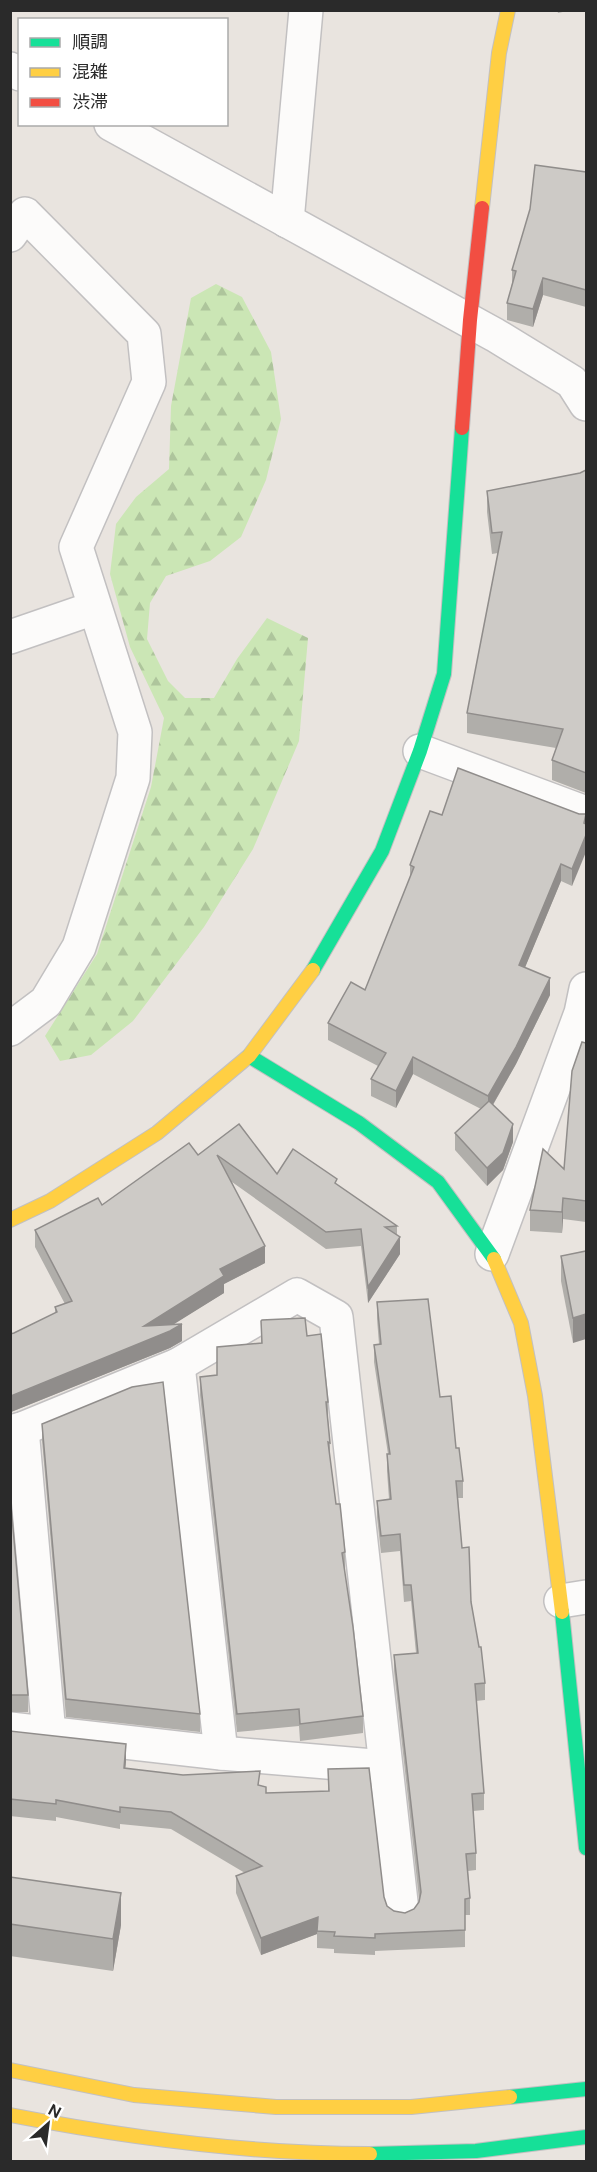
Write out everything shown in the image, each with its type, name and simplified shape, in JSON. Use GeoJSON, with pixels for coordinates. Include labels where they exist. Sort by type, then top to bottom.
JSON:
{"type":"FeatureCollection","features":[{"type":"Feature","properties":{"kind":"street"},"geometry":{"type":"LineString","coordinates":[[287,221],[306,10]]}},
{"type":"Feature","properties":{"kind":"street"},"geometry":{"type":"LineString","coordinates":[[10,1220],[50,1201],[157,1133],[249,1056],[317,966],[382,850],[420,751],[444,674],[470,321],[499,53],[508,10]]}},
{"type":"Feature","properties":{"kind":"street"},"geometry":{"type":"LineString","coordinates":[[115,126],[470,321],[572,382],[586,404]]}},
{"type":"Feature","properties":{"kind":"street"},"geometry":{"type":"LineString","coordinates":[[10,236],[25,214],[144,334],[149,382],[76,547],[135,732],[133,777],[79,947],[45,1002],[10,1029]]}},
{"type":"Feature","properties":{"kind":"street"},"geometry":{"type":"LineString","coordinates":[[10,637],[94,608]]}},
{"type":"Feature","properties":{"kind":"street"},"geometry":{"type":"LineString","coordinates":[[420,751],[586,813]]}},
{"type":"Feature","properties":{"kind":"street"},"geometry":{"type":"LineString","coordinates":[[492,1254],[585,1006]]}},
{"type":"Feature","properties":{"kind":"street"},"geometry":{"type":"LineString","coordinates":[[249,1056],[359,1123],[438,1182],[492,1254],[521,1323],[574,1599],[586,1848]]}},
{"type":"Feature","properties":{"kind":"street"},"geometry":{"type":"LineString","coordinates":[[49,1734],[16,1431],[177,1365],[297,1295],[336,1317],[402,1911]]}},
{"type":"Feature","properties":{"kind":"street"},"geometry":{"type":"LineString","coordinates":[[177,1365],[221,1753]]}},
{"type":"Feature","properties":{"kind":"street"},"geometry":{"type":"LineString","coordinates":[[10,1729],[221,1753],[385,1767]]}},
{"type":"Feature","properties":{"kind":"street"},"geometry":{"type":"LineString","coordinates":[[10,2070],[134,2095],[276,2107],[411,2108],[586,2089]]}},
{"type":"Feature","properties":{"kind":"street"},"geometry":{"type":"LineString","coordinates":[[10,2115],[77,2129],[210,2145],[320,2154],[461,2152],[586,2136]]}},
{"type":"Feature","properties":{"kind":"green space"},"geometry":{"type":"Polygon","coordinates":[[[216,284],[242,297],[271,352],[281,419],[266,480],[241,537],[210,561],[166,576],[150,603],[147,639],[168,681],[185,698],[214,698],[237,659],[267,618],[308,638],[299,741],[253,849],[204,927],[133,1021],[91,1055],[60,1061],[45,1036],[97,954],[151,787],[164,718],[130,647],[110,574],[116,524],[136,497],[169,469],[171,406],[191,298],[216,284]]]}},
{"type":"Feature","properties":{"kind":"building"},"geometry":{"type":"Polygon","coordinates":[[[535,165],[586,172],[586,290],[543,278],[533,309],[507,303],[516,271],[512,270],[530,209],[535,165]]]}},
{"type":"Feature","properties":{"kind":"building"},"geometry":{"type":"Polygon","coordinates":[[[586,470],[586,773],[552,760],[563,729],[467,713],[502,532],[492,533],[487,491],[586,470]]]}},
{"type":"Feature","properties":{"kind":"building"},"geometry":{"type":"Polygon","coordinates":[[[458,768],[579,814],[586,814],[584,823],[586,824],[586,835],[572,869],[561,864],[519,965],[550,978],[516,1047],[488,1096],[413,1057],[396,1091],[371,1079],[386,1053],[328,1023],[351,982],[365,990],[414,867],[410,865],[430,811],[442,815],[458,768]]]}},
{"type":"Feature","properties":{"kind":"building"},"geometry":{"type":"Polygon","coordinates":[[[582,1042],[586,1043],[586,1201],[563,1198],[562,1212],[530,1210],[543,1149],[564,1169],[572,1071],[582,1042]]]}},
{"type":"Feature","properties":{"kind":"building"},"geometry":{"type":"Polygon","coordinates":[[[489,1101],[513,1124],[503,1153],[487,1168],[455,1133],[489,1101]]]}},
{"type":"Feature","properties":{"kind":"building"},"geometry":{"type":"Polygon","coordinates":[[[239,1124],[277,1174],[293,1149],[337,1179],[335,1183],[397,1226],[385,1227],[400,1237],[368,1287],[361,1229],[326,1232],[217,1155],[265,1246],[220,1269],[224,1276],[144,1326],[182,1324],[11,1396],[10,1334],[57,1312],[55,1307],[72,1301],[35,1230],[98,1198],[102,1205],[189,1143],[198,1155],[239,1124]]]}},
{"type":"Feature","properties":{"kind":"building"},"geometry":{"type":"Polygon","coordinates":[[[586,1251],[586,1314],[573,1318],[561,1256],[586,1251]]]}},
{"type":"Feature","properties":{"kind":"building"},"geometry":{"type":"Polygon","coordinates":[[[428,1299],[440,1397],[451,1396],[456,1448],[459,1448],[463,1481],[456,1481],[462,1548],[469,1547],[471,1602],[479,1647],[481,1647],[485,1683],[475,1684],[484,1793],[472,1794],[476,1853],[466,1854],[470,1898],[465,1899],[465,1930],[375,1934],[375,1938],[334,1936],[335,1932],[317,1931],[318,1917],[261,1938],[236,1876],[262,1866],[171,1812],[120,1807],[120,1812],[56,1800],[56,1804],[10,1799],[10,1731],[126,1744],[124,1768],[183,1775],[260,1771],[258,1785],[266,1787],[266,1793],[329,1791],[328,1769],[369,1768],[384,1897],[387,1906],[394,1911],[405,1913],[414,1909],[419,1902],[421,1892],[394,1655],[418,1653],[411,1585],[404,1585],[400,1534],[381,1536],[377,1501],[391,1499],[387,1454],[390,1454],[374,1345],[381,1344],[377,1302],[428,1299]]]}},
{"type":"Feature","properties":{"kind":"building"},"geometry":{"type":"Polygon","coordinates":[[[305,1318],[307,1336],[321,1334],[328,1402],[326,1402],[330,1443],[328,1442],[336,1504],[340,1504],[345,1552],[342,1553],[363,1716],[300,1724],[299,1709],[237,1714],[200,1377],[217,1375],[217,1347],[262,1343],[262,1320],[305,1318]]]}},
{"type":"Feature","properties":{"kind":"building"},"geometry":{"type":"Polygon","coordinates":[[[163,1382],[200,1714],[66,1699],[42,1424],[132,1387],[163,1382]]]}},
{"type":"Feature","properties":{"kind":"building"},"geometry":{"type":"Polygon","coordinates":[[[10,1495],[28,1695],[10,1695],[10,1495]]]}},
{"type":"Feature","properties":{"kind":"building"},"geometry":{"type":"Polygon","coordinates":[[[10,1877],[121,1893],[113,1939],[10,1924],[10,1877]]]}},
{"type":"Feature","properties":{"kind":"traffic: fast"},"geometry":{"type":"LineString","coordinates":[[313,970],[382,851],[420,751],[444,674],[462,428]]}},
{"type":"Feature","properties":{"kind":"traffic: fast"},"geometry":{"type":"LineString","coordinates":[[249,1056],[359,1123],[438,1182],[494,1259]]}},
{"type":"Feature","properties":{"kind":"traffic: fast"},"geometry":{"type":"LineString","coordinates":[[562,1612],[586,1848]]}},
{"type":"Feature","properties":{"kind":"traffic: fast"},"geometry":{"type":"LineString","coordinates":[[510,2097],[586,2089]]}},
{"type":"Feature","properties":{"kind":"traffic: fast"},"geometry":{"type":"LineString","coordinates":[[370,2154],[476,2151],[586,2137]]}},
{"type":"Feature","properties":{"kind":"traffic: slow"},"geometry":{"type":"LineString","coordinates":[[482,208],[499,53],[508,10]]}},
{"type":"Feature","properties":{"kind":"traffic: slow"},"geometry":{"type":"LineString","coordinates":[[10,1220],[50,1201],[157,1133],[249,1056],[313,970]]}},
{"type":"Feature","properties":{"kind":"traffic: slow"},"geometry":{"type":"LineString","coordinates":[[494,1259],[521,1323],[535,1396],[562,1612]]}},
{"type":"Feature","properties":{"kind":"traffic: slow"},"geometry":{"type":"LineString","coordinates":[[10,2070],[134,2095],[276,2107],[411,2107],[510,2097]]}},
{"type":"Feature","properties":{"kind":"traffic: slow"},"geometry":{"type":"LineString","coordinates":[[10,2115],[99,2131],[234,2148],[370,2154]]}},
{"type":"Feature","properties":{"kind":"traffic: jam"},"geometry":{"type":"LineString","coordinates":[[462,428],[470,320],[482,208]]}}]}
